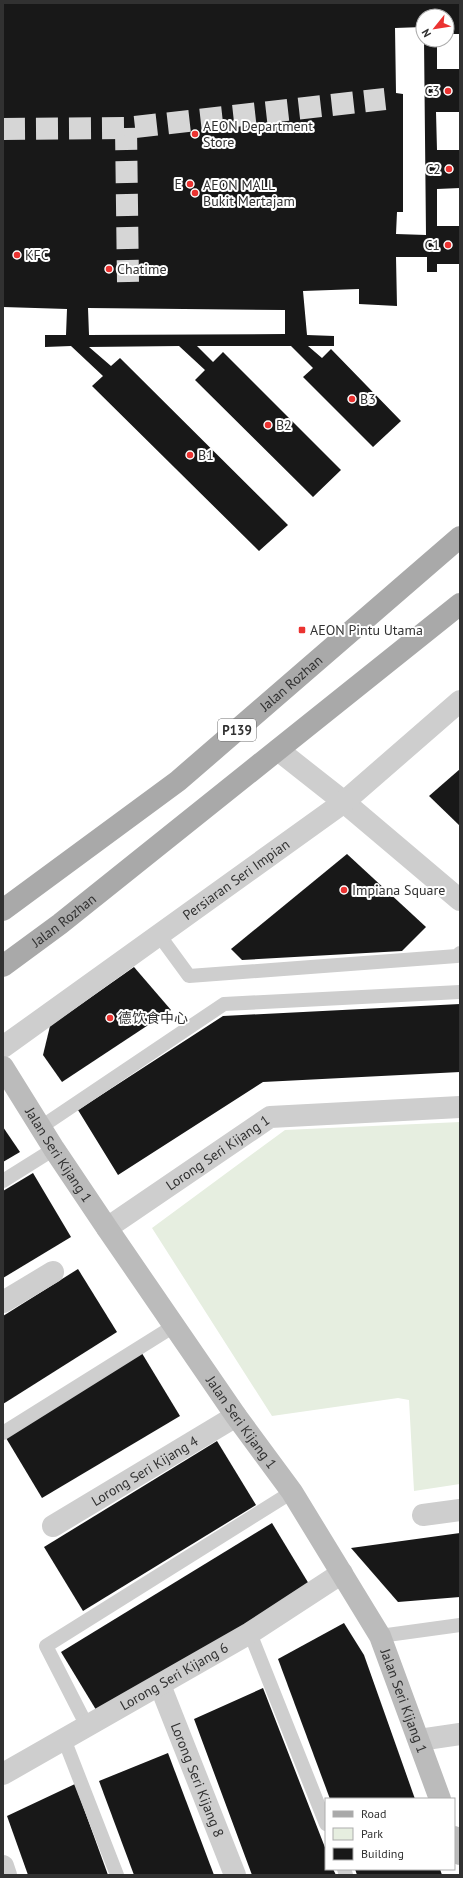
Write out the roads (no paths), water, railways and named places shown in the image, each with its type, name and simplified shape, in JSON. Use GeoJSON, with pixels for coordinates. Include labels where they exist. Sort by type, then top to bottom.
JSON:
{"type":"FeatureCollection","features":[{"type":"Feature","properties":{"kind":"main road","name":"Jalan Rozhan"},"geometry":{"type":"LineString","coordinates":[[3,910],[178,781],[460,537]]}},
{"type":"Feature","properties":{"kind":"main road","name":"Jalan Rozhan"},"geometry":{"type":"LineString","coordinates":[[3,966],[60,924],[460,604]]}},
{"type":"Feature","properties":{"kind":"street","name":"Persiaran Seri Impian"},"geometry":{"type":"LineString","coordinates":[[3,1047],[344,802],[460,701]]}},
{"type":"Feature","properties":{"kind":"street"},"geometry":{"type":"LineString","coordinates":[[278,750],[344,802],[460,900]]}},
{"type":"Feature","properties":{"kind":"street","name":"Jalan Seri Kijang 1"},"geometry":{"type":"LineString","coordinates":[[3,1067],[42,1127],[54,1149],[107,1228],[236,1416],[292,1492],[380,1636],[440,1798]]}},
{"type":"Feature","properties":{"kind":"street","name":"Lorong Seri Kijang 1"},"geometry":{"type":"LineString","coordinates":[[107,1228],[270,1117],[460,1107]]}},
{"type":"Feature","properties":{"kind":"street"},"geometry":{"type":"LineString","coordinates":[[3,1302],[53,1272]]}},
{"type":"Feature","properties":{"kind":"street","name":"Lorong Seri Kijang 4"},"geometry":{"type":"LineString","coordinates":[[53,1526],[236,1416]]}},
{"type":"Feature","properties":{"kind":"street"},"geometry":{"type":"LineString","coordinates":[[423,1515],[460,1510]]}},
{"type":"Feature","properties":{"kind":"street","name":"Lorong Seri Kijang 6"},"geometry":{"type":"LineString","coordinates":[[3,1774],[250,1633],[342,1573]]}},
{"type":"Feature","properties":{"kind":"street","name":"Lorong Seri Kijang 8"},"geometry":{"type":"LineString","coordinates":[[160,1685],[235,1875]]}},
{"type":"Feature","properties":{"kind":"street"},"geometry":{"type":"LineString","coordinates":[[419,1740],[460,1734]]}},
{"type":"Feature","properties":{"kind":"street"},"geometry":{"type":"LineString","coordinates":[[455,1840],[460,1854]]}},
{"type":"Feature","properties":{"kind":"street"},"geometry":{"type":"LineString","coordinates":[[3,1866],[6,1875]]}},
{"type":"Feature","properties":{"kind":"lane"},"geometry":{"type":"LineString","coordinates":[[159,935],[189,976],[457,956],[460,953]]}},
{"type":"Feature","properties":{"kind":"lane"},"geometry":{"type":"LineString","coordinates":[[42,1127],[224,1004],[460,992]]}},
{"type":"Feature","properties":{"kind":"lane"},"geometry":{"type":"LineString","coordinates":[[3,1181],[54,1149]]}},
{"type":"Feature","properties":{"kind":"lane"},"geometry":{"type":"LineString","coordinates":[[3,1432],[174,1326]]}},
{"type":"Feature","properties":{"kind":"lane"},"geometry":{"type":"LineString","coordinates":[[87,1726],[46,1646],[292,1492]]}},
{"type":"Feature","properties":{"kind":"lane"},"geometry":{"type":"LineString","coordinates":[[380,1636],[460,1625]]}},
{"type":"Feature","properties":{"kind":"lane"},"geometry":{"type":"LineString","coordinates":[[250,1633],[325,1821]]}},
{"type":"Feature","properties":{"kind":"lane"},"geometry":{"type":"LineString","coordinates":[[64,1739],[117,1875]]}},
{"type":"Feature","properties":{"kind":"tunnel"},"geometry":{"type":"LineString","coordinates":[[3,129],[126,128],[385,99]]}},
{"type":"Feature","properties":{"kind":"tunnel"},"geometry":{"type":"LineString","coordinates":[[126,128],[128,283]]}},
{"type":"Feature","properties":{"kind":"place","name":"C3"},"geometry":{"type":"Point","coordinates":[448,91]}},
{"type":"Feature","properties":{"kind":"place","name":"AEON Department Store"},"geometry":{"type":"Point","coordinates":[195,134]}},
{"type":"Feature","properties":{"kind":"place","name":"C2"},"geometry":{"type":"Point","coordinates":[449,169]}},
{"type":"Feature","properties":{"kind":"place","name":"E"},"geometry":{"type":"Point","coordinates":[190,184]}},
{"type":"Feature","properties":{"kind":"place","name":"AEON MALL Bukit Mertajam"},"geometry":{"type":"Point","coordinates":[195,193]}},
{"type":"Feature","properties":{"kind":"place","name":"C1"},"geometry":{"type":"Point","coordinates":[448,245]}},
{"type":"Feature","properties":{"kind":"place","name":"KFC"},"geometry":{"type":"Point","coordinates":[17,255]}},
{"type":"Feature","properties":{"kind":"place","name":"Chatime"},"geometry":{"type":"Point","coordinates":[109,269]}},
{"type":"Feature","properties":{"kind":"place","name":"B3"},"geometry":{"type":"Point","coordinates":[352,399]}},
{"type":"Feature","properties":{"kind":"place","name":"B2"},"geometry":{"type":"Point","coordinates":[268,425]}},
{"type":"Feature","properties":{"kind":"place","name":"B1"},"geometry":{"type":"Point","coordinates":[190,455]}},
{"type":"Feature","properties":{"kind":"place","name":"AEON Pintu Utama"},"geometry":{"type":"Point","coordinates":[302,630]}},
{"type":"Feature","properties":{"kind":"place","name":"Impiana Square"},"geometry":{"type":"Point","coordinates":[344,890]}},
{"type":"Feature","properties":{"kind":"place","name":"德饮食中心"},"geometry":{"type":"Point","coordinates":[110,1018]}}]}
